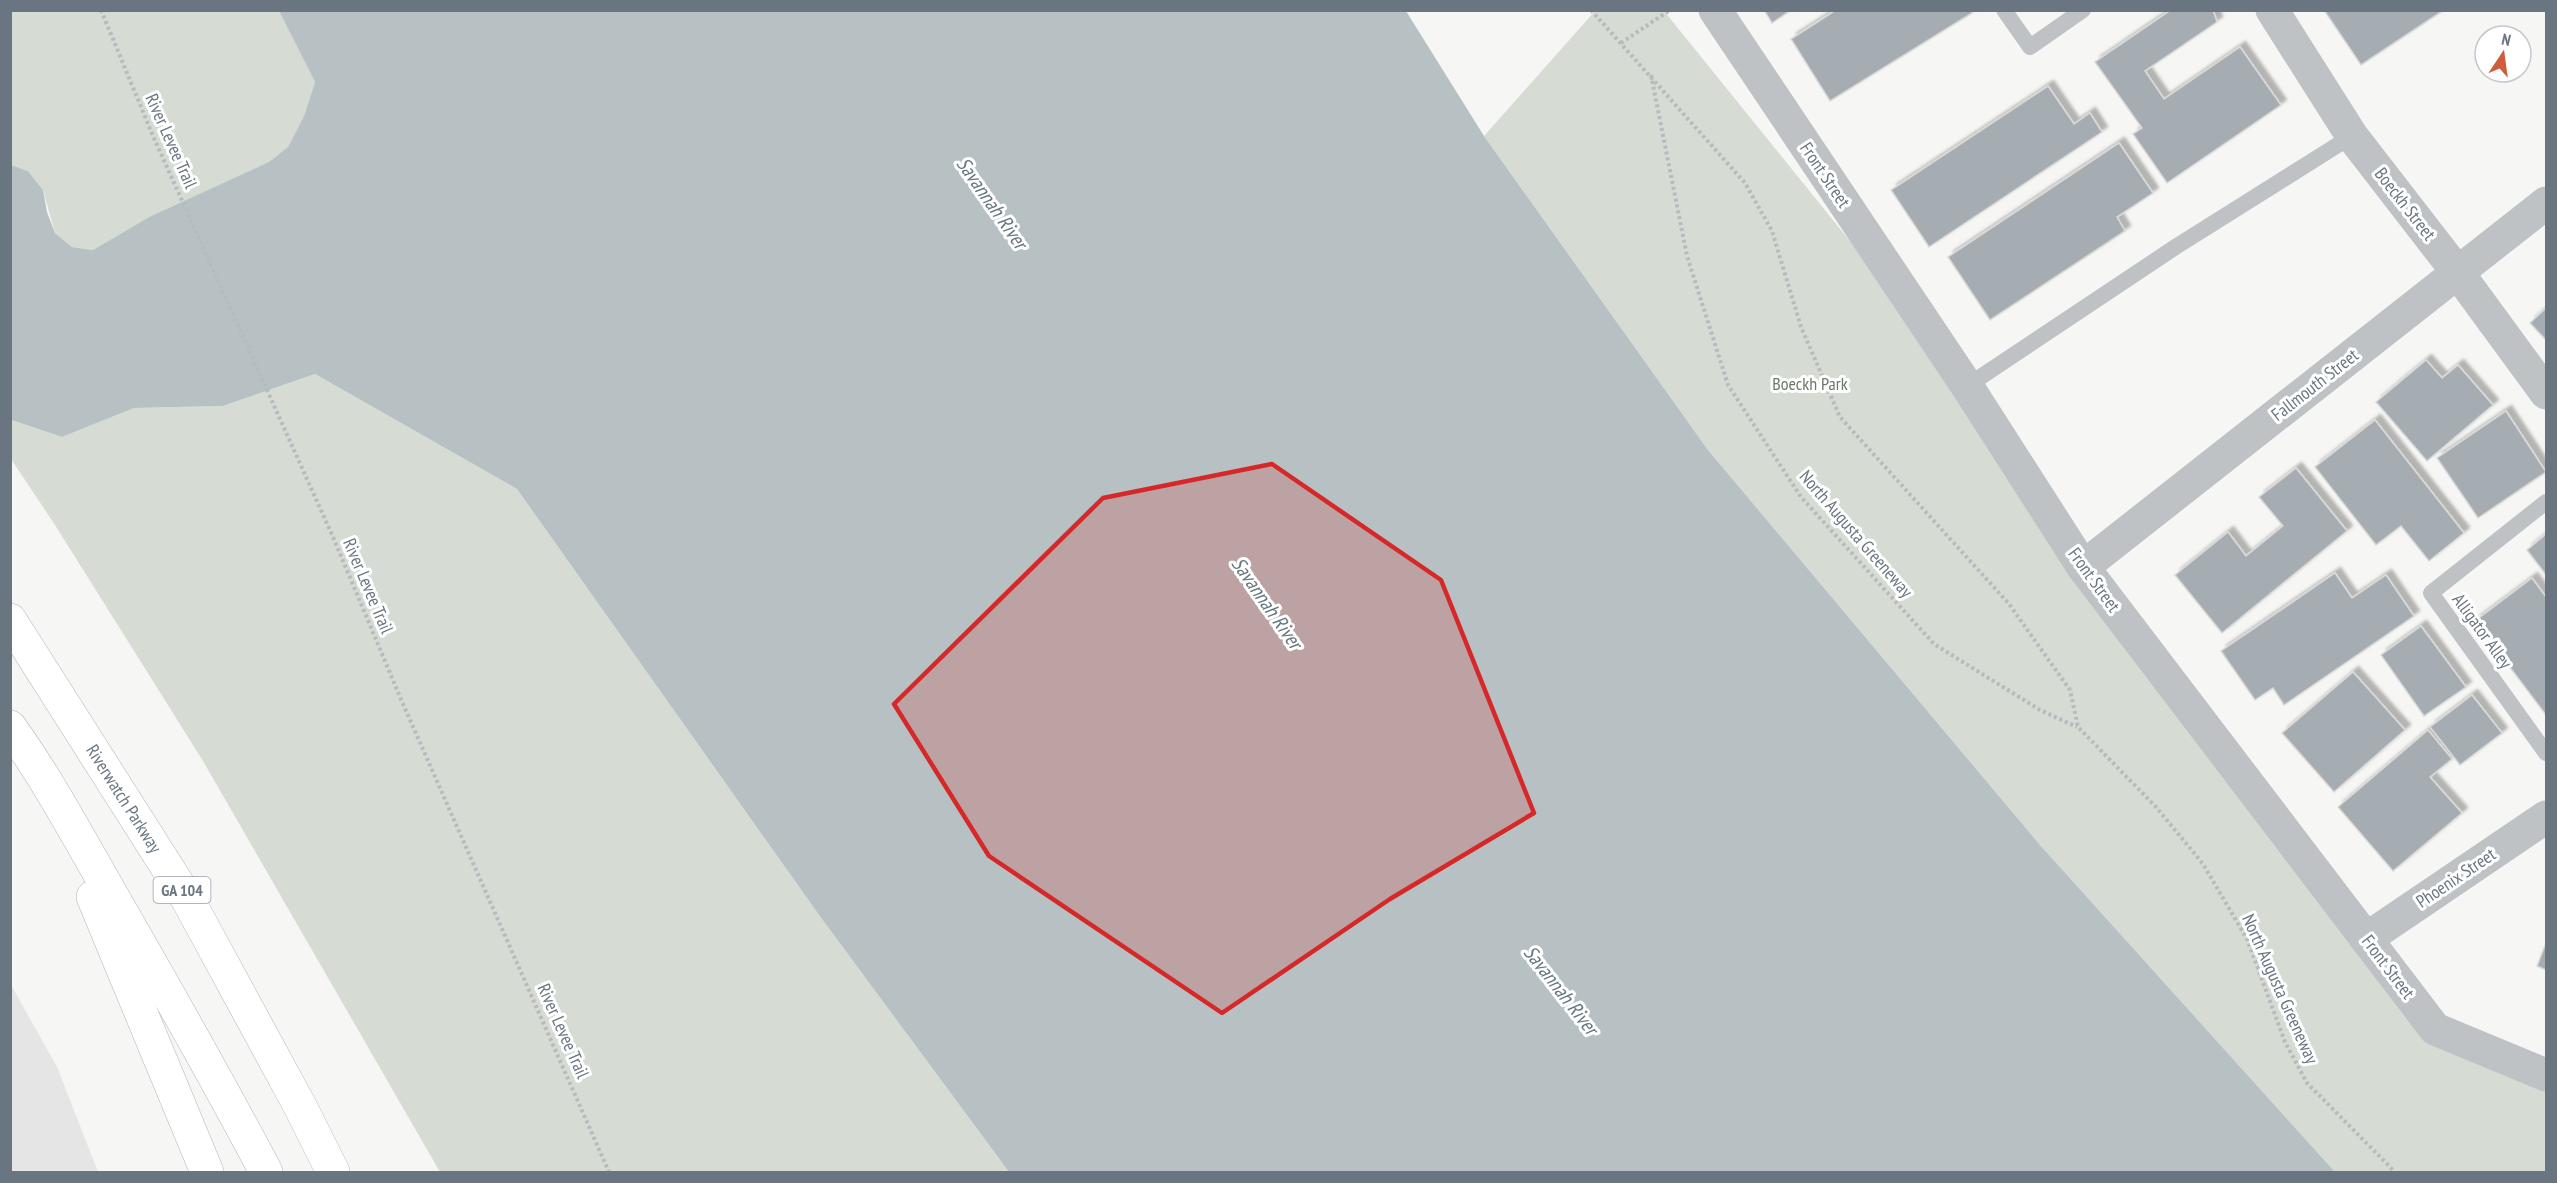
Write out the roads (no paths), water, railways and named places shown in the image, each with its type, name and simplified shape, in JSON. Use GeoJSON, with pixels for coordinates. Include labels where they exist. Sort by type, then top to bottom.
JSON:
{"type":"FeatureCollection","features":[{"type":"Feature","properties":{"kind":"main road","name":"Riverwatch Parkway"},"geometry":{"type":"LineString","coordinates":[[10,620],[188,900],[301,1108],[333,1173]]}},
{"type":"Feature","properties":{"kind":"main road"},"geometry":{"type":"LineString","coordinates":[[10,727],[34,760],[211,1070],[266,1173]]}},
{"type":"Feature","properties":{"kind":"main road"},"geometry":{"type":"LineString","coordinates":[[34,760],[207,1173]]}},
{"type":"Feature","properties":{"kind":"street","name":"Front Street"},"geometry":{"type":"LineString","coordinates":[[1715,10],[1967,386],[2083,567],[2435,1029],[2547,1075]]}},
{"type":"Feature","properties":{"kind":"street","name":"Boeckh Street"},"geometry":{"type":"LineString","coordinates":[[2271,10],[2352,136],[2547,393]]}},
{"type":"Feature","properties":{"kind":"street","name":"Fallmouth Street"},"geometry":{"type":"LineString","coordinates":[[2083,567],[2547,203]]}},
{"type":"Feature","properties":{"kind":"street","name":"Phoenix Street"},"geometry":{"type":"LineString","coordinates":[[2366,939],[2547,817]]}},
{"type":"Feature","properties":{"kind":"lane"},"geometry":{"type":"LineString","coordinates":[[2004,10],[2030,47],[2083,10]]}},
{"type":"Feature","properties":{"kind":"lane"},"geometry":{"type":"LineString","coordinates":[[1967,386],[2177,246],[2352,136]]}},
{"type":"Feature","properties":{"kind":"lane","name":"Alligator Alley"},"geometry":{"type":"LineString","coordinates":[[2547,502],[2431,593],[2547,753]]}},
{"type":"Feature","properties":{"kind":"water","name":"Savannah River"},"geometry":{"type":"Polygon","coordinates":[[[279,11],[1406,11],[1484,136],[1708,450],[2040,845],[2335,1172],[1009,1172],[819,915],[517,489],[315,374],[223,406],[134,408],[62,437],[11,420],[11,165],[28,171],[43,190],[47,212],[55,233],[72,247],[93,250],[149,217],[269,162],[288,147],[304,116],[315,82],[279,11]]]}},
{"type":"Feature","properties":{"kind":"park label","name":"Boeckh Park"},"geometry":{"type":"Point","coordinates":[1810,384]}}]}
